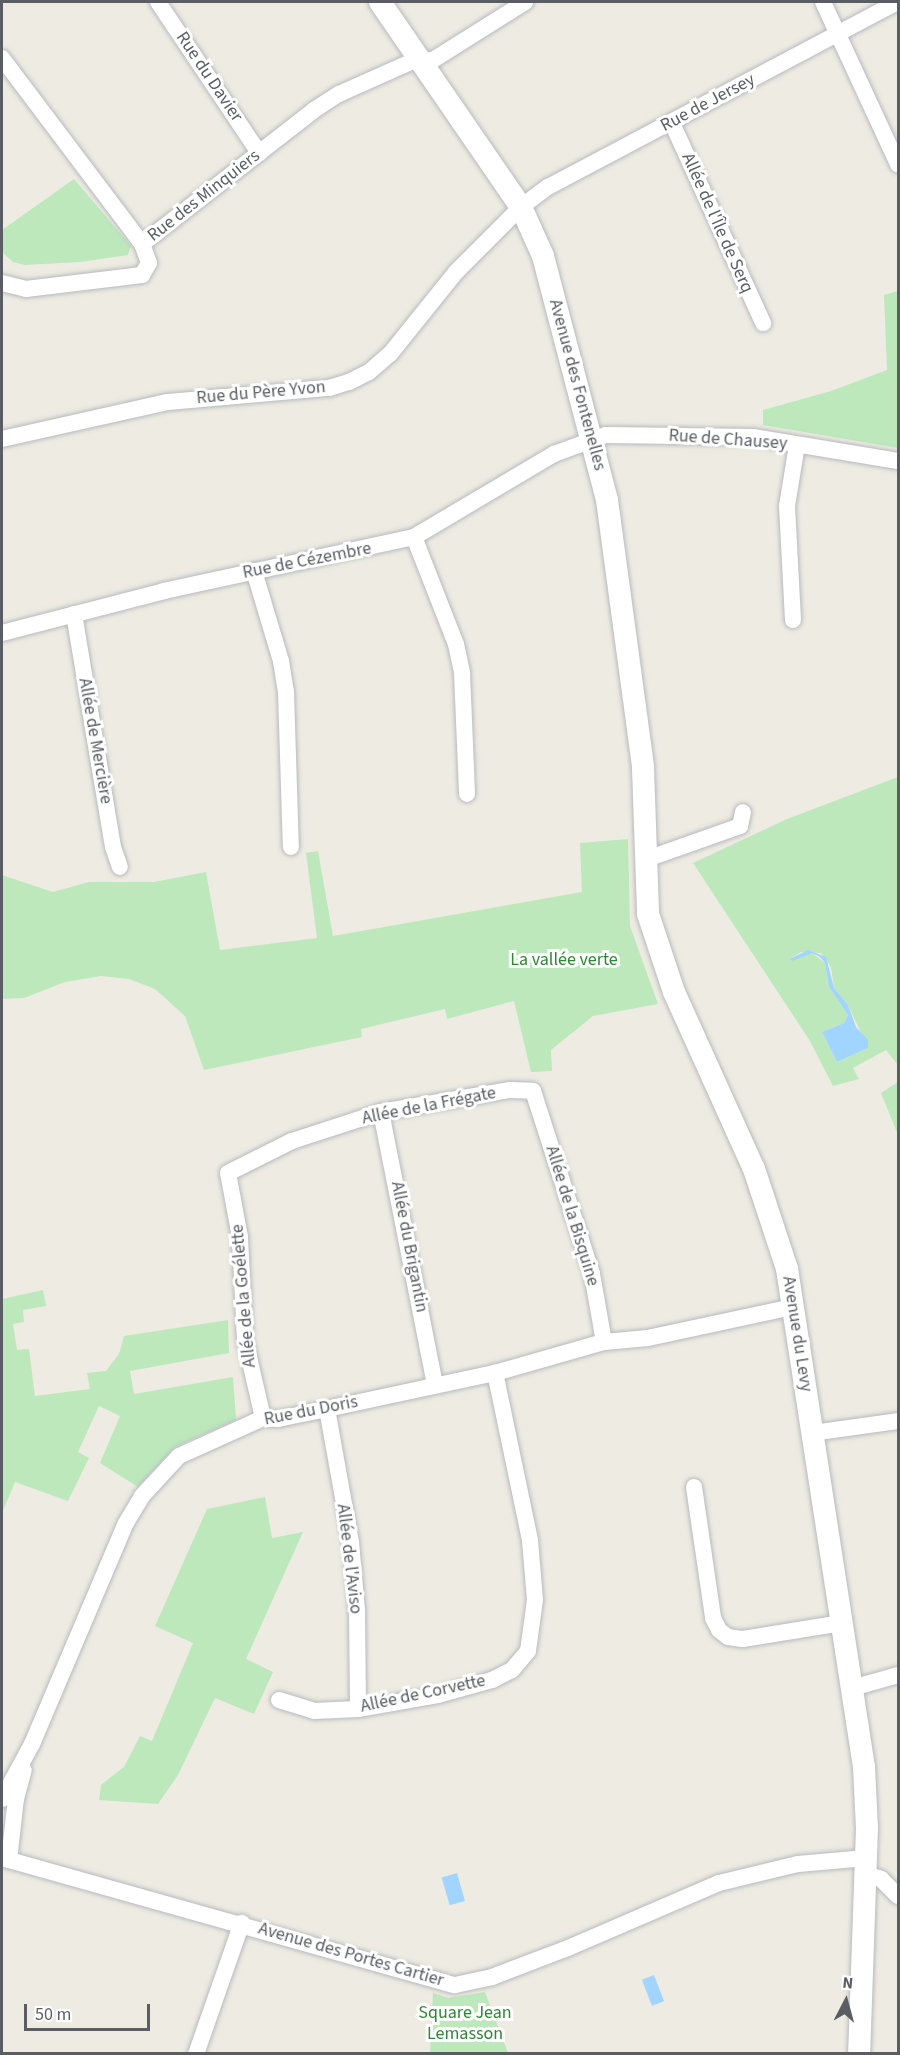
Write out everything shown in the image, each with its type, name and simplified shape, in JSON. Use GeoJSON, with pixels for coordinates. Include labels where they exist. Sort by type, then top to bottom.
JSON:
{"type":"FeatureCollection","features":[{"type":"Feature","properties":{"kind":"street","name":"Rue du Davier"},"geometry":{"type":"LineString","coordinates":[[158,2],[259,153]]}},
{"type":"Feature","properties":{"kind":"street","name":"Avenue des Fontenelles"},"geometry":{"type":"LineString","coordinates":[[380,2],[521,207],[543,256],[607,500],[643,768],[644,816]]}},
{"type":"Feature","properties":{"kind":"street","name":"Rue des Minquiers"},"geometry":{"type":"LineString","coordinates":[[2,283],[26,289],[134,279],[149,269],[149,255],[142,244],[339,94],[420,60],[433,60],[525,2]]}},
{"type":"Feature","properties":{"kind":"street"},"geometry":{"type":"LineString","coordinates":[[823,2],[898,164]]}},
{"type":"Feature","properties":{"kind":"street","name":"Rue de Jersey"},"geometry":{"type":"LineString","coordinates":[[521,207],[548,187],[897,2]]}},
{"type":"Feature","properties":{"kind":"street"},"geometry":{"type":"LineString","coordinates":[[2,58],[142,244]]}},
{"type":"Feature","properties":{"kind":"street","name":"Allée de l'Île de Serq"},"geometry":{"type":"LineString","coordinates":[[672,123],[763,323]]}},
{"type":"Feature","properties":{"kind":"street","name":"Rue du Père Yvon"},"geometry":{"type":"LineString","coordinates":[[2,439],[168,402],[329,388],[349,382],[369,372],[390,354],[456,272],[521,207]]}},
{"type":"Feature","properties":{"kind":"street","name":"Rue de Chausey"},"geometry":{"type":"LineString","coordinates":[[592,441],[606,435],[713,435],[797,444],[898,461]]}},
{"type":"Feature","properties":{"kind":"street","name":"Rue de Cézembre"},"geometry":{"type":"LineString","coordinates":[[2,633],[254,571],[414,537],[554,454],[592,441]]}},
{"type":"Feature","properties":{"kind":"street"},"geometry":{"type":"LineString","coordinates":[[793,620],[787,506],[797,444]]}},
{"type":"Feature","properties":{"kind":"street"},"geometry":{"type":"LineString","coordinates":[[414,537],[460,663],[467,794]]}},
{"type":"Feature","properties":{"kind":"street"},"geometry":{"type":"LineString","coordinates":[[254,571],[286,692],[291,847]]}},
{"type":"Feature","properties":{"kind":"street","name":"Allée de Mercière"},"geometry":{"type":"LineString","coordinates":[[74,614],[113,847],[120,867]]}},
{"type":"Feature","properties":{"kind":"street"},"geometry":{"type":"LineString","coordinates":[[644,860],[740,826],[743,812]]}},
{"type":"Feature","properties":{"kind":"street","name":"Avenue du Levy"},"geometry":{"type":"LineString","coordinates":[[644,816],[648,914],[657,947],[768,1206],[787,1269],[864,1767],[866,1866],[859,2054]]}},
{"type":"Feature","properties":{"kind":"street","name":"Allée de la Frégate"},"geometry":{"type":"LineString","coordinates":[[228,1173],[292,1141],[381,1112],[510,1090],[532,1091]]}},
{"type":"Feature","properties":{"kind":"street","name":"Allée de la Bisquine"},"geometry":{"type":"LineString","coordinates":[[532,1091],[592,1274],[604,1342]]}},
{"type":"Feature","properties":{"kind":"street","name":"Allée du Brigantin"},"geometry":{"type":"LineString","coordinates":[[381,1112],[435,1384]]}},
{"type":"Feature","properties":{"kind":"street","name":"Allée de la Goélette"},"geometry":{"type":"LineString","coordinates":[[228,1173],[240,1237],[245,1340],[262,1418]]}},
{"type":"Feature","properties":{"kind":"street","name":"Rue du Doris"},"geometry":{"type":"LineString","coordinates":[[2,1799],[32,1744],[126,1523],[142,1496],[179,1456],[262,1418],[278,1419],[327,1409],[435,1384],[495,1373],[604,1342],[648,1338],[793,1307]]}},
{"type":"Feature","properties":{"kind":"street","name":"Allée de Corvette"},"geometry":{"type":"LineString","coordinates":[[279,1700],[314,1711],[358,1709],[492,1680],[512,1670],[528,1651],[535,1600],[530,1540],[495,1373]]}},
{"type":"Feature","properties":{"kind":"street","name":"Allée de l'Aviso"},"geometry":{"type":"LineString","coordinates":[[327,1409],[351,1542],[357,1610],[358,1709]]}},
{"type":"Feature","properties":{"kind":"street"},"geometry":{"type":"LineString","coordinates":[[812,1433],[898,1421]]}},
{"type":"Feature","properties":{"kind":"street"},"geometry":{"type":"LineString","coordinates":[[694,1487],[713,1618],[719,1630],[728,1637],[743,1640],[842,1623]]}},
{"type":"Feature","properties":{"kind":"street"},"geometry":{"type":"LineString","coordinates":[[852,1688],[898,1675]]}},
{"type":"Feature","properties":{"kind":"street"},"geometry":{"type":"LineString","coordinates":[[5,1859],[16,1799],[32,1744]]}},
{"type":"Feature","properties":{"kind":"street","name":"Avenue des Portes Cartier"},"geometry":{"type":"LineString","coordinates":[[5,1859],[242,1923],[430,1980],[469,1984],[568,1948],[719,1883],[798,1864],[866,1866]]}},
{"type":"Feature","properties":{"kind":"street"},"geometry":{"type":"LineString","coordinates":[[866,1866],[898,1896]]}},
{"type":"Feature","properties":{"kind":"street"},"geometry":{"type":"LineString","coordinates":[[196,2054],[242,1923]]}},
{"type":"Feature","properties":{"kind":"green space"},"geometry":{"type":"Polygon","coordinates":[[[74,179],[131,246],[128,255],[80,262],[25,265],[13,262],[2,252],[2,230],[74,179]]]}},
{"type":"Feature","properties":{"kind":"green space"},"geometry":{"type":"Polygon","coordinates":[[[898,291],[898,448],[763,425],[763,410],[831,391],[887,370],[884,295],[898,291]]]}},
{"type":"Feature","properties":{"kind":"green space"},"geometry":{"type":"Polygon","coordinates":[[[898,777],[898,1065],[886,1050],[853,1068],[859,1079],[833,1086],[810,1041],[693,863],[787,819],[898,777]],[[801,952],[790,959],[812,953],[825,963],[829,987],[848,1015],[844,1023],[822,1032],[837,1062],[868,1048],[848,1005],[834,988],[831,967],[821,953],[801,952]]]}},
{"type":"Feature","properties":{"kind":"green space","name":"La vallée verte"},"geometry":{"type":"Polygon","coordinates":[[[628,839],[630,926],[658,1004],[593,1016],[551,1050],[552,1071],[531,1072],[514,1001],[447,1019],[445,1009],[361,1029],[362,1037],[204,1070],[185,1016],[155,989],[129,979],[101,976],[65,982],[24,998],[2,999],[2,875],[53,892],[89,882],[154,882],[206,872],[220,950],[317,938],[306,853],[318,851],[333,936],[582,892],[580,843],[628,839]]]}},
{"type":"Feature","properties":{"kind":"green space"},"geometry":{"type":"Polygon","coordinates":[[[898,1082],[898,1135],[881,1093],[898,1082]]]}},
{"type":"Feature","properties":{"kind":"green space"},"geometry":{"type":"Polygon","coordinates":[[[43,1290],[46,1306],[23,1310],[24,1322],[13,1324],[17,1350],[29,1349],[35,1396],[90,1389],[87,1373],[106,1371],[119,1354],[124,1336],[228,1320],[229,1353],[130,1371],[134,1394],[233,1377],[236,1420],[175,1447],[138,1487],[100,1463],[120,1416],[99,1406],[78,1452],[89,1458],[68,1501],[15,1482],[2,1513],[2,1299],[43,1290]]]}},
{"type":"Feature","properties":{"kind":"green space"},"geometry":{"type":"Polygon","coordinates":[[[265,1497],[272,1538],[303,1532],[246,1659],[273,1672],[254,1714],[215,1698],[178,1775],[158,1804],[99,1800],[101,1785],[124,1767],[140,1736],[152,1741],[193,1643],[155,1626],[207,1509],[265,1497]]]}},
{"type":"Feature","properties":{"kind":"green space","name":"Square Jean Lemasson"},"geometry":{"type":"Polygon","coordinates":[[[485,1992],[508,2053],[430,2053],[433,1993],[448,1998],[485,1992]]]}},
{"type":"Feature","properties":{"kind":"water"},"geometry":{"type":"Polygon","coordinates":[[[808,950],[826,957],[834,988],[848,1005],[856,1027],[868,1040],[868,1048],[837,1062],[822,1032],[844,1023],[848,1015],[829,987],[825,963],[820,957],[812,953],[792,961],[790,959],[808,950]]]}},
{"type":"Feature","properties":{"kind":"water"},"geometry":{"type":"Polygon","coordinates":[[[457,1873],[465,1901],[450,1905],[442,1877],[457,1873]]]}},
{"type":"Feature","properties":{"kind":"water"},"geometry":{"type":"Polygon","coordinates":[[[654,1975],[664,2001],[652,2006],[642,1980],[654,1975]]]}}]}
